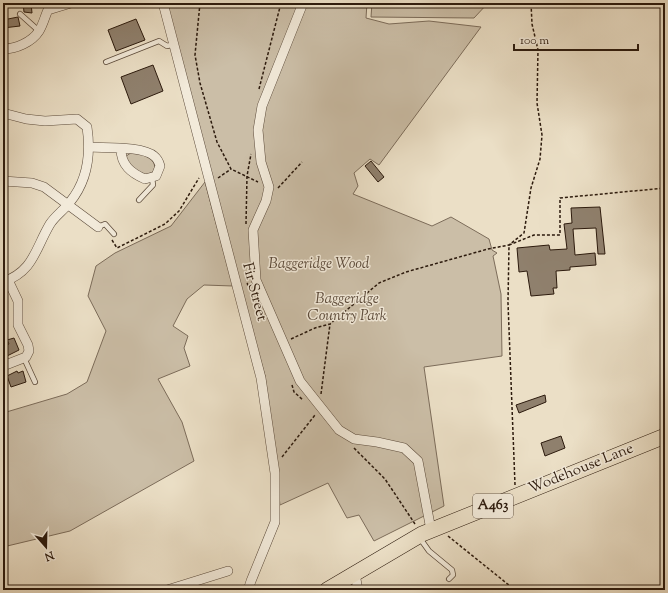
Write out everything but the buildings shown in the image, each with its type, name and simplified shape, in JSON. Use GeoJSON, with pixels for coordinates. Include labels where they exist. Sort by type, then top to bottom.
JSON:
{"type":"FeatureCollection","features":[{"type":"Feature","properties":{"kind":"main road","name":"Wodehouse Lane"},"geometry":{"type":"LineString","coordinates":[[327,590],[427,532],[665,436]]}},
{"type":"Feature","properties":{"kind":"street"},"geometry":{"type":"LineString","coordinates":[[3,50],[12,49],[27,42],[39,31],[48,6],[71,3]]}},
{"type":"Feature","properties":{"kind":"street","name":"Fir Street"},"geometry":{"type":"LineString","coordinates":[[163,3],[175,44],[261,378],[274,467],[275,522],[250,580],[248,590]]}},
{"type":"Feature","properties":{"kind":"street"},"geometry":{"type":"LineString","coordinates":[[303,3],[262,106],[258,130],[261,162],[269,187],[266,201],[253,230],[256,280],[300,381],[339,430],[354,439],[404,448],[418,461],[427,532]]}},
{"type":"Feature","properties":{"kind":"street"},"geometry":{"type":"LineString","coordinates":[[3,113],[26,119],[77,119],[87,127],[90,147],[86,174],[79,192],[50,223],[29,265],[19,274],[5,281],[18,301],[18,325],[28,345],[29,351],[24,358],[3,366]]}},
{"type":"Feature","properties":{"kind":"street"},"geometry":{"type":"LineString","coordinates":[[90,147],[121,149],[145,151],[153,155],[158,160],[160,166],[156,176],[145,179],[137,176],[125,165],[121,158],[121,149]]}},
{"type":"Feature","properties":{"kind":"street"},"geometry":{"type":"LineString","coordinates":[[3,181],[32,183],[44,187],[69,204],[82,216],[98,227]]}},
{"type":"Feature","properties":{"kind":"street"},"geometry":{"type":"LineString","coordinates":[[167,590],[228,571]]}},
{"type":"Feature","properties":{"kind":"street"},"geometry":{"type":"LineString","coordinates":[[354,574],[358,590]]}},
{"type":"Feature","properties":{"kind":"lane"},"geometry":{"type":"LineString","coordinates":[[20,14],[39,31]]}},
{"type":"Feature","properties":{"kind":"lane"},"geometry":{"type":"LineString","coordinates":[[106,62],[151,43],[159,41],[167,46],[175,44]]}},
{"type":"Feature","properties":{"kind":"lane"},"geometry":{"type":"LineString","coordinates":[[139,200],[154,185],[152,178]]}},
{"type":"Feature","properties":{"kind":"lane"},"geometry":{"type":"LineString","coordinates":[[98,227],[105,224],[114,234]]}},
{"type":"Feature","properties":{"kind":"lane"},"geometry":{"type":"LineString","coordinates":[[24,358],[35,382]]}},
{"type":"Feature","properties":{"kind":"lane"},"geometry":{"type":"LineString","coordinates":[[427,532],[429,550],[452,570],[452,575],[449,579]]}},
{"type":"Feature","properties":{"kind":"path"},"geometry":{"type":"LineString","coordinates":[[200,3],[195,55],[200,83],[217,142],[231,169],[269,187],[279,188],[302,162]]}},
{"type":"Feature","properties":{"kind":"path"},"geometry":{"type":"LineString","coordinates":[[258,90],[281,3]]}},
{"type":"Feature","properties":{"kind":"path"},"geometry":{"type":"LineString","coordinates":[[509,245],[524,233],[531,188],[540,159],[542,141],[537,104],[538,50],[532,24],[531,3]]}},
{"type":"Feature","properties":{"kind":"path"},"geometry":{"type":"LineString","coordinates":[[246,228],[247,176],[252,153]]}},
{"type":"Feature","properties":{"kind":"path"},"geometry":{"type":"LineString","coordinates":[[98,227],[106,232],[118,248],[165,224],[178,212],[199,178],[210,179],[231,169]]}},
{"type":"Feature","properties":{"kind":"path"},"geometry":{"type":"LineString","coordinates":[[283,343],[315,328],[330,324],[379,283],[406,272],[488,249],[509,245],[534,235],[560,235],[560,198],[665,188]]}},
{"type":"Feature","properties":{"kind":"path"},"geometry":{"type":"LineString","coordinates":[[509,245],[508,303],[516,496]]}},
{"type":"Feature","properties":{"kind":"path"},"geometry":{"type":"LineString","coordinates":[[246,274],[249,287]]}},
{"type":"Feature","properties":{"kind":"path"},"geometry":{"type":"LineString","coordinates":[[274,467],[317,413],[320,405],[330,324]]}},
{"type":"Feature","properties":{"kind":"path"},"geometry":{"type":"LineString","coordinates":[[351,446],[385,479],[427,532],[515,590]]}},
{"type":"Feature","properties":{"kind":"green space","name":"Baggeridge Country Park"},"geometry":{"type":"Polygon","coordinates":[[[159,3],[367,3],[366,18],[389,24],[429,21],[481,27],[379,165],[370,159],[354,173],[358,186],[353,194],[432,226],[451,217],[489,239],[492,250],[497,253],[493,256],[501,294],[502,356],[424,367],[444,506],[374,541],[359,515],[347,518],[328,483],[280,505],[265,376],[159,3]]]}},
{"type":"Feature","properties":{"kind":"green space"},"geometry":{"type":"Polygon","coordinates":[[[372,3],[488,3],[474,18],[371,17],[372,3]]]}},
{"type":"Feature","properties":{"kind":"green space"},"geometry":{"type":"Polygon","coordinates":[[[132,152],[142,154],[153,160],[155,167],[153,172],[145,176],[126,162],[125,157],[132,152]]]}},
{"type":"Feature","properties":{"kind":"green space"},"geometry":{"type":"Polygon","coordinates":[[[205,182],[233,286],[204,285],[187,299],[173,326],[188,336],[184,348],[190,366],[158,379],[182,422],[194,461],[70,531],[3,547],[3,413],[67,394],[87,382],[106,331],[88,296],[96,266],[115,253],[171,226],[205,182]]]}},
{"type":"Feature","properties":{"kind":"park label","name":"Baggeridge Wood"},"geometry":{"type":"Point","coordinates":[319,264]}}]}
